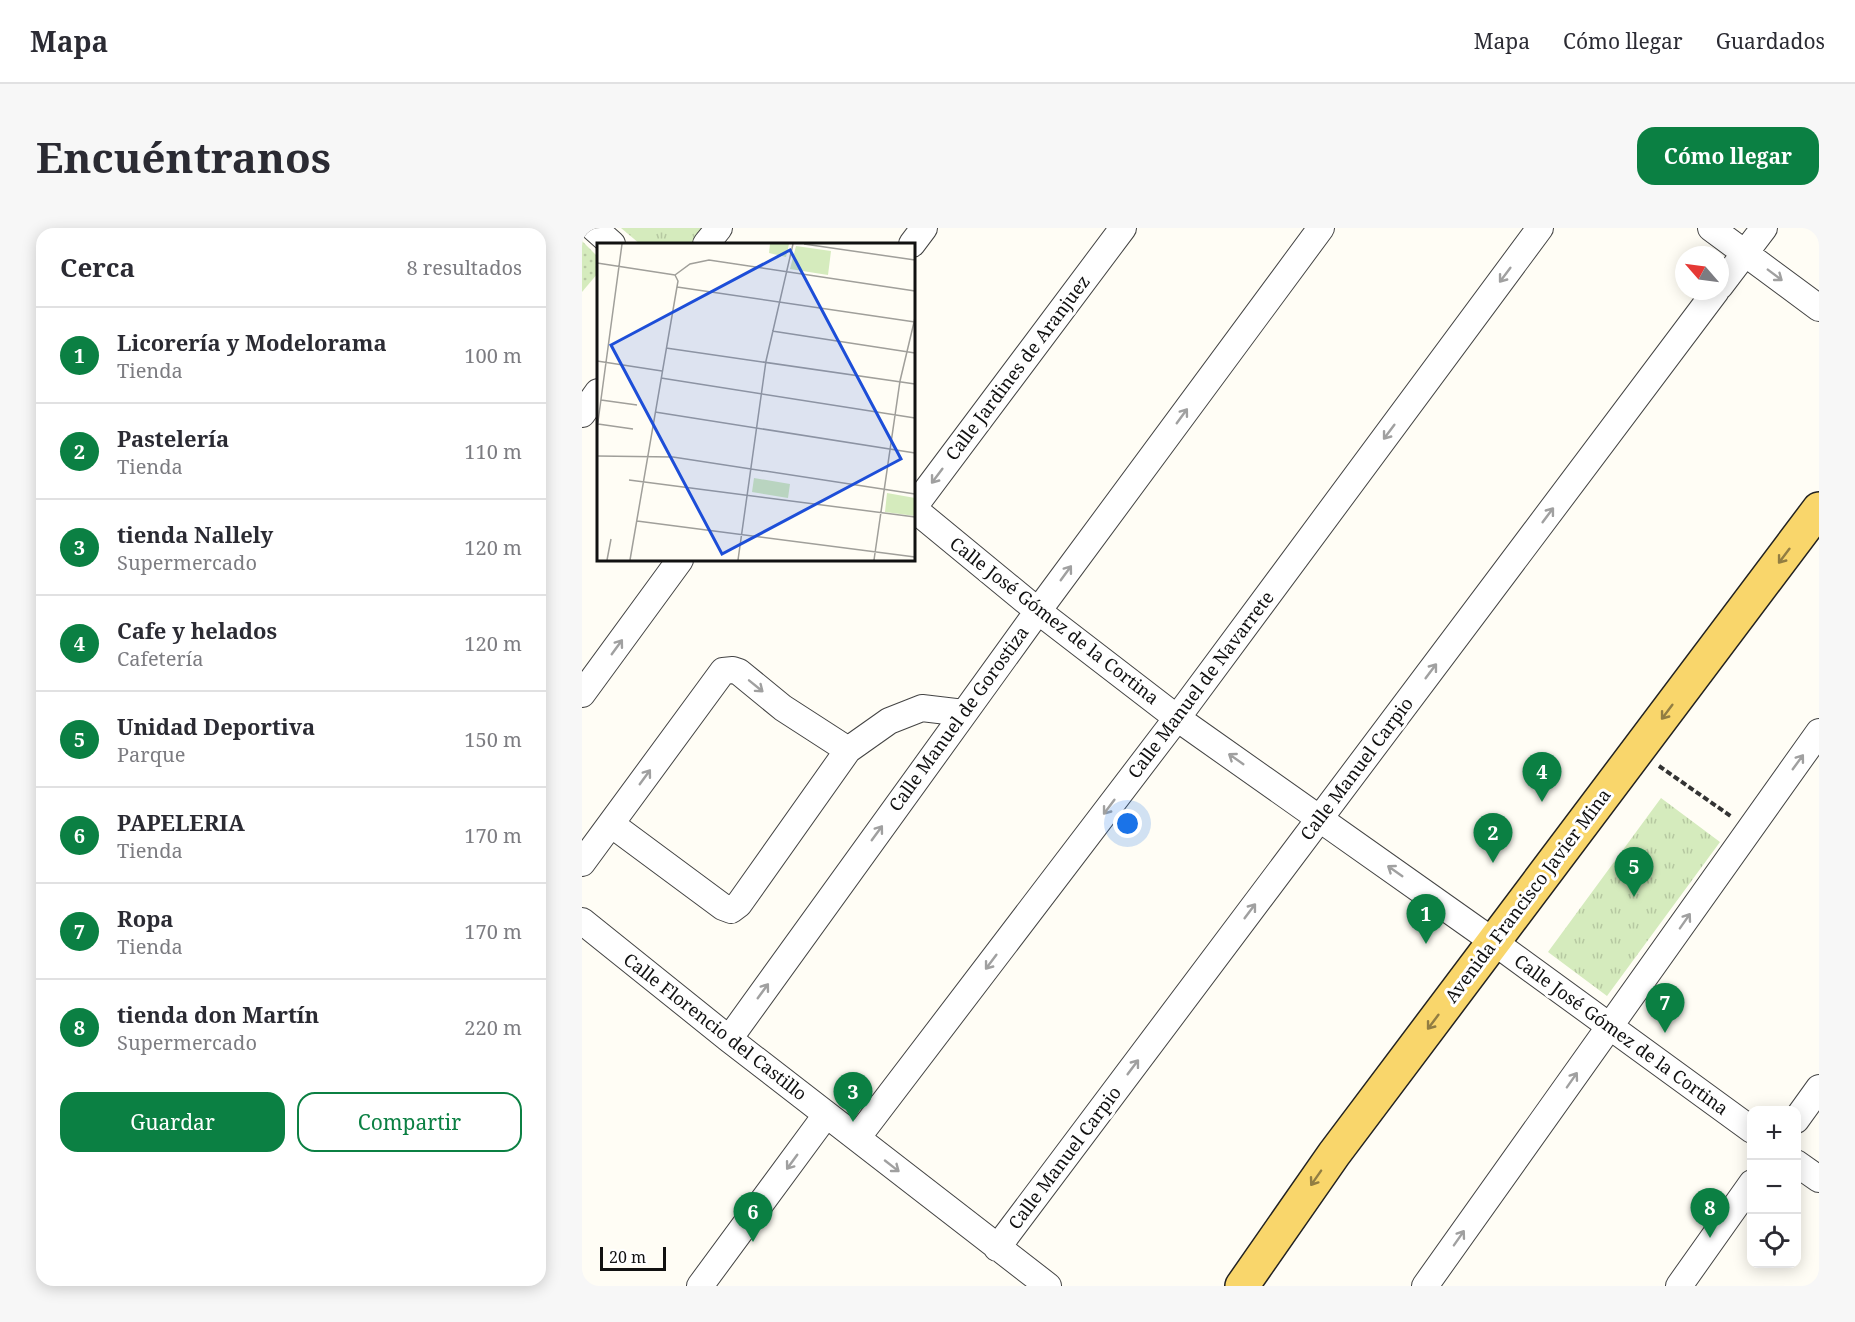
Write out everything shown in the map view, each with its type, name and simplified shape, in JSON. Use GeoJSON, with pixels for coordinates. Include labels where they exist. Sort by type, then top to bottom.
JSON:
{"type":"FeatureCollection","features":[{"type":"Feature","properties":{"kind":"main road","name":"Avenida Francisco Javier Mina"},"geometry":{"type":"LineString","coordinates":[[1242,1286],[1334,1154],[1819,509]]}},
{"type":"Feature","properties":{"kind":"street"},"geometry":{"type":"LineString","coordinates":[[594,228],[611,243]]}},
{"type":"Feature","properties":{"kind":"street"},"geometry":{"type":"LineString","coordinates":[[707,243],[719,228]]}},
{"type":"Feature","properties":{"kind":"street"},"geometry":{"type":"LineString","coordinates":[[913,243],[924,228]]}},
{"type":"Feature","properties":{"kind":"street","name":"Calle Jardines de Aranjuez"},"geometry":{"type":"LineString","coordinates":[[915,507],[1123,228]]}},
{"type":"Feature","properties":{"kind":"street","name":"Calle Manuel de Gorostiza"},"geometry":{"type":"LineString","coordinates":[[729,1039],[1038,610],[1321,228]]}},
{"type":"Feature","properties":{"kind":"street","name":"Calle Manuel de Navarrete"},"geometry":{"type":"LineString","coordinates":[[856,1138],[1177,718],[1540,228]]}},
{"type":"Feature","properties":{"kind":"street"},"geometry":{"type":"LineString","coordinates":[[1711,228],[1819,308]]}},
{"type":"Feature","properties":{"kind":"street"},"geometry":{"type":"LineString","coordinates":[[1729,274],[1764,228]]}},
{"type":"Feature","properties":{"kind":"street","name":"Calle Manuel Carpio"},"geometry":{"type":"LineString","coordinates":[[997,1248],[1709,300]]}},
{"type":"Feature","properties":{"kind":"street"},"geometry":{"type":"LineString","coordinates":[[582,414],[597,393]]}},
{"type":"Feature","properties":{"kind":"street","name":"Calle José Gómez de la Cortina"},"geometry":{"type":"LineString","coordinates":[[915,509],[1038,610],[1177,718],[1494,942],[1747,1126]]}},
{"type":"Feature","properties":{"kind":"street"},"geometry":{"type":"LineString","coordinates":[[582,694],[679,561]]}},
{"type":"Feature","properties":{"kind":"street"},"geometry":{"type":"LineString","coordinates":[[582,863],[723,671],[739,672],[783,708],[848,750]]}},
{"type":"Feature","properties":{"kind":"street"},"geometry":{"type":"LineString","coordinates":[[611,824],[723,907],[731,910],[739,904],[848,750],[889,721],[922,708],[964,713]]}},
{"type":"Feature","properties":{"kind":"street"},"geometry":{"type":"LineString","coordinates":[[1425,1286],[1819,732]]}},
{"type":"Feature","properties":{"kind":"street","name":"Calle Florencio del Castillo"},"geometry":{"type":"LineString","coordinates":[[582,921],[826,1115],[1048,1286]]}},
{"type":"Feature","properties":{"kind":"street"},"geometry":{"type":"LineString","coordinates":[[1801,1114],[1819,1088]]}},
{"type":"Feature","properties":{"kind":"street"},"geometry":{"type":"LineString","coordinates":[[700,1286],[826,1115]]}},
{"type":"Feature","properties":{"kind":"street"},"geometry":{"type":"LineString","coordinates":[[1801,1166],[1819,1179]]}},
{"type":"Feature","properties":{"kind":"street"},"geometry":{"type":"LineString","coordinates":[[1679,1286],[1747,1190]]}},
{"type":"Feature","properties":{"kind":"path"},"geometry":{"type":"LineString","coordinates":[[1637,751],[1750,830]]}},
{"type":"Feature","properties":{"kind":"green space"},"geometry":{"type":"Polygon","coordinates":[[[621,228],[704,228],[693,243],[639,243],[621,228]]]}},
{"type":"Feature","properties":{"kind":"green space"},"geometry":{"type":"Polygon","coordinates":[[[582,241],[597,256],[597,274],[582,292],[582,241]]]}},
{"type":"Feature","properties":{"kind":"green space"},"geometry":{"type":"Polygon","coordinates":[[[1661,798],[1720,842],[1607,996],[1548,952],[1661,798]]]}},
{"type":"Feature","properties":{"kind":"place","name":"Cafe y helados"},"geometry":{"type":"Point","coordinates":[1542,802]}},
{"type":"Feature","properties":{"kind":"place","name":"Pastelería"},"geometry":{"type":"Point","coordinates":[1493,863]}},
{"type":"Feature","properties":{"kind":"place","name":"Unidad Deportiva"},"geometry":{"type":"Point","coordinates":[1634,897]}},
{"type":"Feature","properties":{"kind":"place","name":"Licorería y Modelorama"},"geometry":{"type":"Point","coordinates":[1426,944]}},
{"type":"Feature","properties":{"kind":"place","name":"Ropa"},"geometry":{"type":"Point","coordinates":[1665,1033]}},
{"type":"Feature","properties":{"kind":"place","name":"tienda Nallely"},"geometry":{"type":"Point","coordinates":[853,1122]}},
{"type":"Feature","properties":{"kind":"place","name":"tienda don Martín"},"geometry":{"type":"Point","coordinates":[1710,1238]}},
{"type":"Feature","properties":{"kind":"place","name":"PAPELERIA"},"geometry":{"type":"Point","coordinates":[753,1242]}}]}
